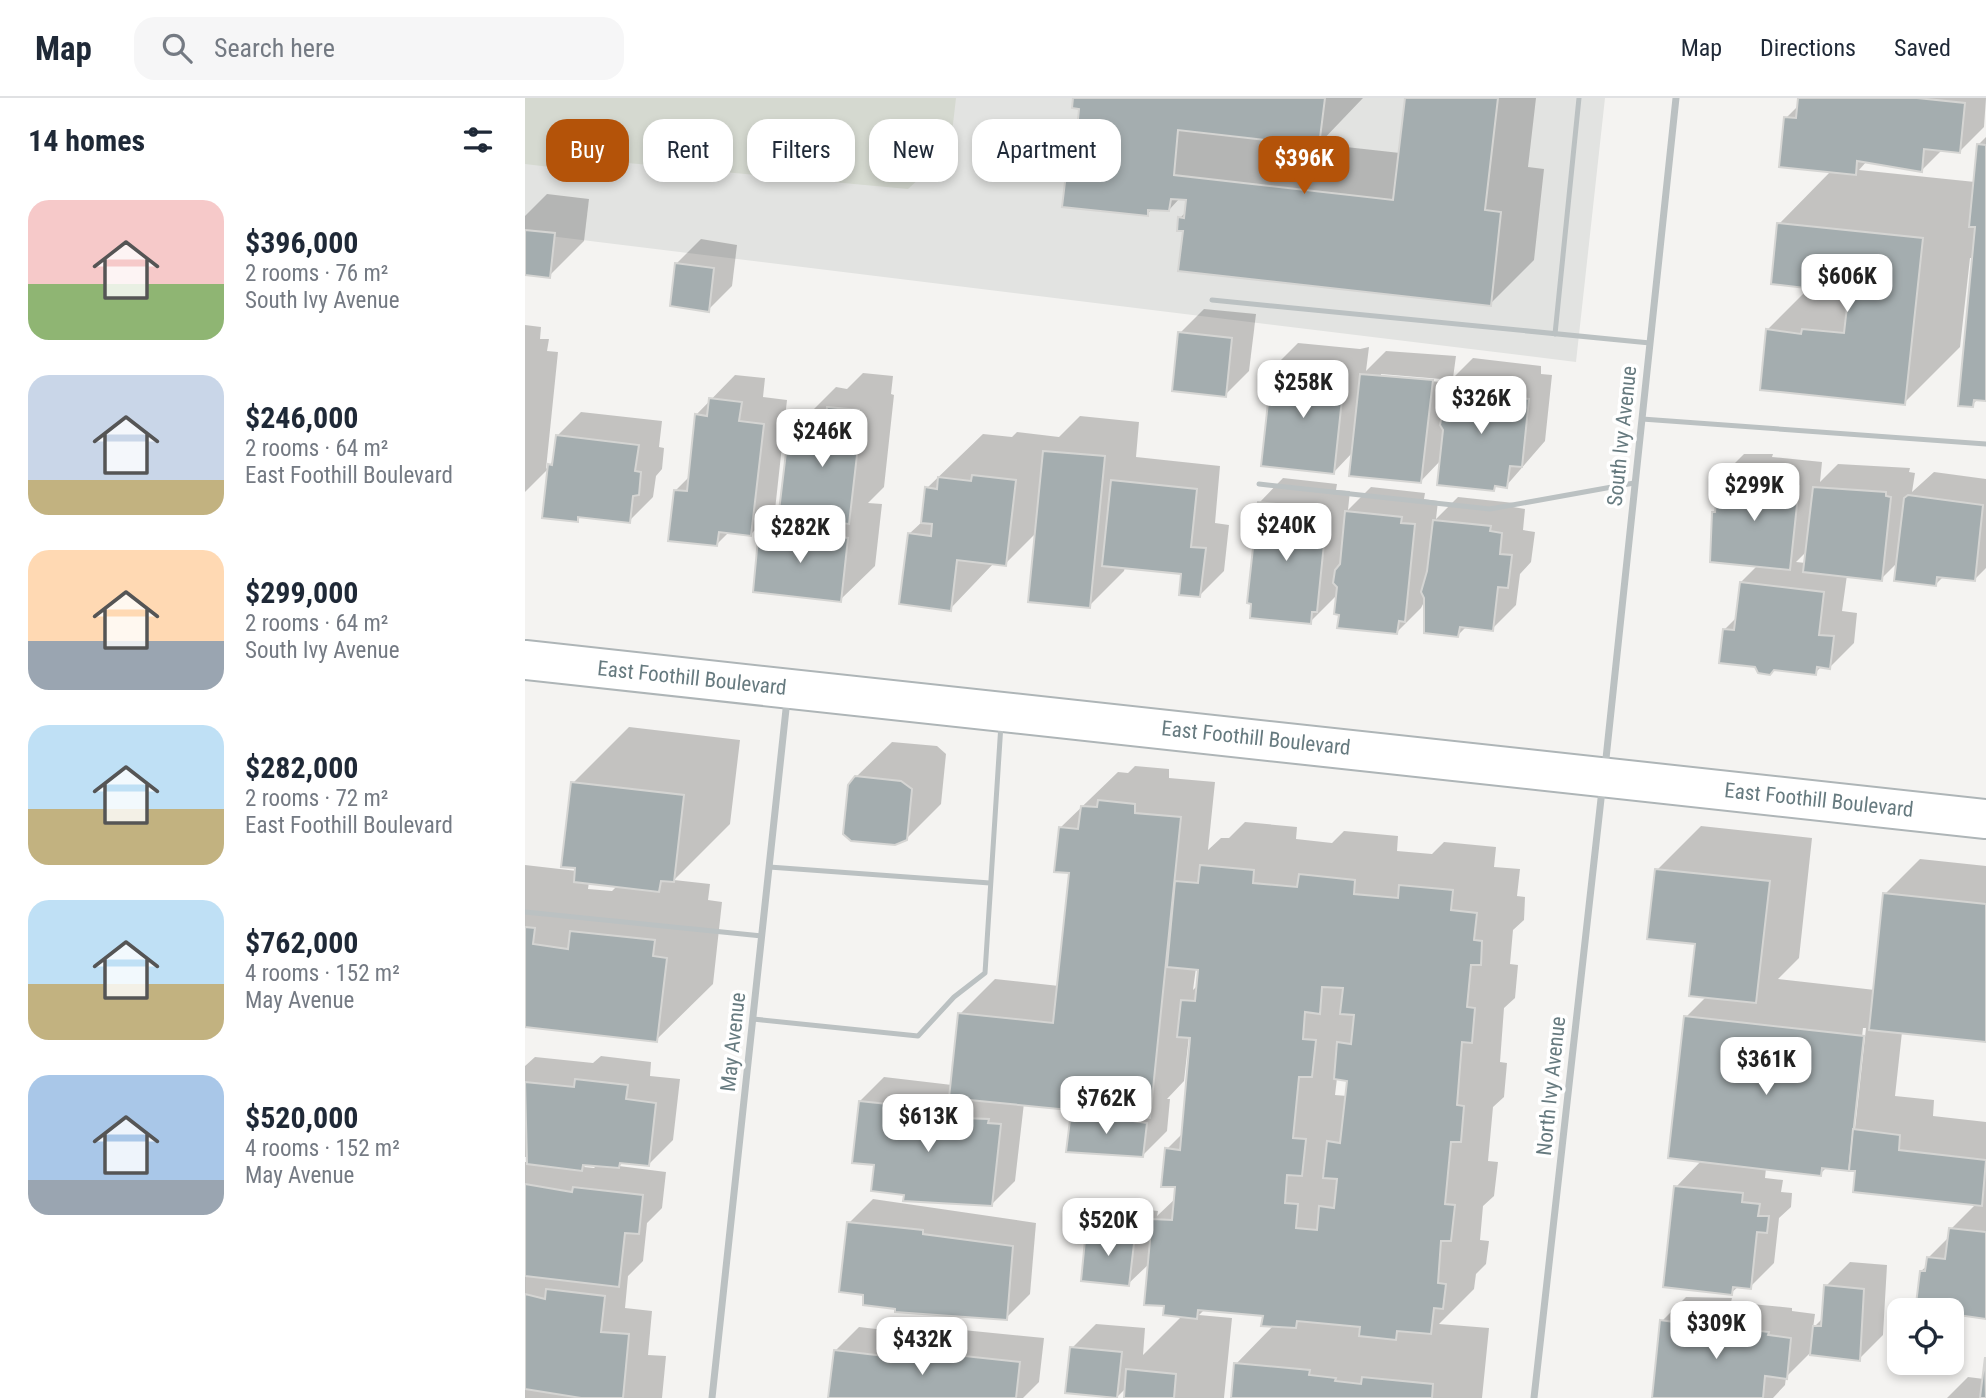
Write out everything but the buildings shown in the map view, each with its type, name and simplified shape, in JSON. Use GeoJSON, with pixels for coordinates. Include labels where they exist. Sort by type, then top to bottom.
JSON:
{"type":"FeatureCollection","features":[{"type":"Feature","properties":{"kind":"main road","name":"East Foothill Boulevard"},"geometry":{"type":"LineString","coordinates":[[525,660],[1415,754],[1604,778],[1986,818]]}},
{"type":"Feature","properties":{"kind":"street","name":"South Ivy Avenue"},"geometry":{"type":"LineString","coordinates":[[1604,778],[1676,98]]}},
{"type":"Feature","properties":{"kind":"street","name":"May Avenue"},"geometry":{"type":"LineString","coordinates":[[712,1398],[789,689]]}},
{"type":"Feature","properties":{"kind":"street","name":"North Ivy Avenue"},"geometry":{"type":"LineString","coordinates":[[1534,1398],[1604,778]]}},
{"type":"Feature","properties":{"kind":"lane"},"geometry":{"type":"LineString","coordinates":[[1555,334],[1579,98]]}},
{"type":"Feature","properties":{"kind":"lane"},"geometry":{"type":"LineString","coordinates":[[1212,300],[1650,343]]}},
{"type":"Feature","properties":{"kind":"lane"},"geometry":{"type":"LineString","coordinates":[[1641,419],[1986,444]]}},
{"type":"Feature","properties":{"kind":"lane"},"geometry":{"type":"LineString","coordinates":[[1259,484],[1490,509],[1634,483]]}},
{"type":"Feature","properties":{"kind":"lane"},"geometry":{"type":"LineString","coordinates":[[753,1019],[918,1036],[954,997],[985,973],[1002,711]]}},
{"type":"Feature","properties":{"kind":"lane"},"geometry":{"type":"LineString","coordinates":[[769,867],[990,883]]}},
{"type":"Feature","properties":{"kind":"lane"},"geometry":{"type":"LineString","coordinates":[[525,912],[762,936]]}},
{"type":"Feature","properties":{"kind":"shaded area"},"geometry":{"type":"Polygon","coordinates":[[[525,98],[1605,98],[1576,362],[525,233],[525,98]]]}},
{"type":"Feature","properties":{"kind":"shaded area"},"geometry":{"type":"Polygon","coordinates":[[[525,98],[956,98],[954,119],[869,119],[869,182],[916,182],[908,189],[833,182],[855,182],[855,119],[747,119],[747,174],[733,173],[733,119],[643,119],[643,164],[629,163],[629,119],[546,119],[546,167],[525,164],[525,98]]]}}]}
